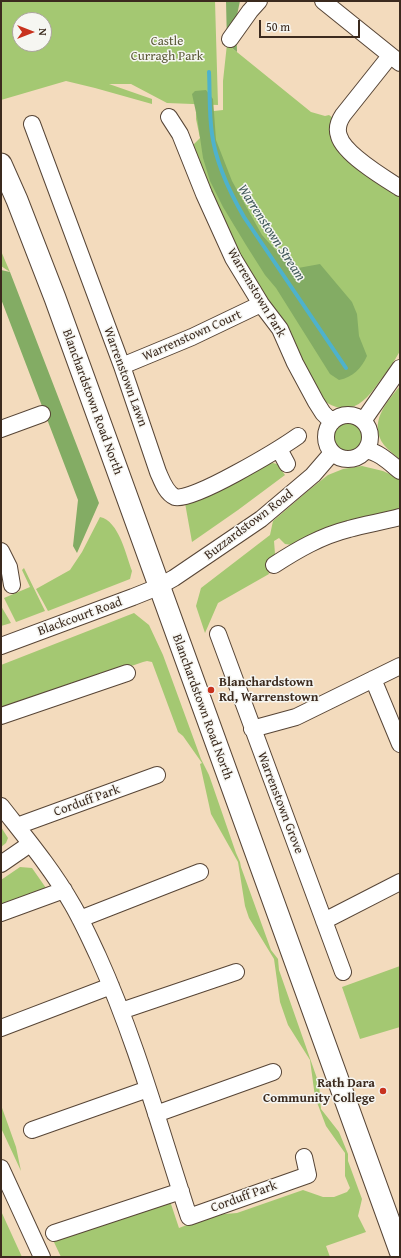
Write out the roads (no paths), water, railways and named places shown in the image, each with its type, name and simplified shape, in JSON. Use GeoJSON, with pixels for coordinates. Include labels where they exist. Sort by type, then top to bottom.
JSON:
{"type":"FeatureCollection","features":[{"type":"Feature","properties":{"kind":"main road","name":"Blanchardstown Road North"},"geometry":{"type":"LineString","coordinates":[[1,164],[17,200],[54,298],[400,1251]]}},
{"type":"Feature","properties":{"kind":"street"},"geometry":{"type":"LineString","coordinates":[[323,1],[395,60],[343,115],[338,122],[338,131],[341,142],[348,150],[382,177],[400,188]]}},
{"type":"Feature","properties":{"kind":"street"},"geometry":{"type":"LineString","coordinates":[[230,39],[249,4]]}},
{"type":"Feature","properties":{"kind":"street","name":"Warrenstown Park"},"geometry":{"type":"LineString","coordinates":[[169,117],[187,131],[204,194],[233,258],[261,304],[280,329],[295,363],[316,402],[323,413],[332,422]]}},
{"type":"Feature","properties":{"kind":"street","name":"Warrenstown Lawn"},"geometry":{"type":"LineString","coordinates":[[32,124],[32,148],[122,366],[158,472],[165,488],[175,497],[182,498],[228,477],[279,449],[298,436]]}},
{"type":"Feature","properties":{"kind":"street","name":"Warrenstown Court"},"geometry":{"type":"LineString","coordinates":[[122,366],[192,337],[261,304]]}},
{"type":"Feature","properties":{"kind":"street"},"geometry":{"type":"LineString","coordinates":[[363,421],[400,368]]}},
{"type":"Feature","properties":{"kind":"street"},"geometry":{"type":"LineString","coordinates":[[1,429],[42,414]]}},
{"type":"Feature","properties":{"kind":"street"},"geometry":{"type":"LineString","coordinates":[[344,415],[357,417],[363,421],[367,426],[370,438],[366,450],[360,456],[353,459],[338,457],[332,453],[328,447],[326,434],[332,422],[344,415]]}},
{"type":"Feature","properties":{"kind":"street"},"geometry":{"type":"LineString","coordinates":[[279,449],[287,464]]}},
{"type":"Feature","properties":{"kind":"street"},"geometry":{"type":"LineString","coordinates":[[366,450],[382,457],[400,471]]}},
{"type":"Feature","properties":{"kind":"street","name":"Buzzardstown Road"},"geometry":{"type":"LineString","coordinates":[[158,587],[198,563],[261,519],[313,475],[332,453]]}},
{"type":"Feature","properties":{"kind":"street"},"geometry":{"type":"LineString","coordinates":[[279,556],[335,533],[366,524],[400,517]]}},
{"type":"Feature","properties":{"kind":"street"},"geometry":{"type":"LineString","coordinates":[[1,551],[9,567],[12,585]]}},
{"type":"Feature","properties":{"kind":"street","name":"Blackcourt Road"},"geometry":{"type":"LineString","coordinates":[[1,646],[158,587]]}},
{"type":"Feature","properties":{"kind":"street","name":"Warrenstown Grove"},"geometry":{"type":"LineString","coordinates":[[218,634],[324,921],[337,965]]}},
{"type":"Feature","properties":{"kind":"street"},"geometry":{"type":"LineString","coordinates":[[252,729],[296,717],[400,666]]}},
{"type":"Feature","properties":{"kind":"street"},"geometry":{"type":"LineString","coordinates":[[1,716],[127,674]]}},
{"type":"Feature","properties":{"kind":"street"},"geometry":{"type":"LineString","coordinates":[[373,679],[400,744]]}},
{"type":"Feature","properties":{"kind":"street","name":"Corduff Park"},"geometry":{"type":"LineString","coordinates":[[17,826],[157,775]]}},
{"type":"Feature","properties":{"kind":"street","name":"Corduff Park"},"geometry":{"type":"LineString","coordinates":[[1,806],[64,890],[80,918],[121,1011],[189,1217],[308,1174],[304,1157]]}},
{"type":"Feature","properties":{"kind":"street"},"geometry":{"type":"LineString","coordinates":[[1,864],[30,844]]}},
{"type":"Feature","properties":{"kind":"street"},"geometry":{"type":"LineString","coordinates":[[80,918],[200,872]]}},
{"type":"Feature","properties":{"kind":"street"},"geometry":{"type":"LineString","coordinates":[[324,921],[400,882]]}},
{"type":"Feature","properties":{"kind":"street"},"geometry":{"type":"LineString","coordinates":[[1,913],[64,890]]}},
{"type":"Feature","properties":{"kind":"street"},"geometry":{"type":"LineString","coordinates":[[121,1011],[236,972]]}},
{"type":"Feature","properties":{"kind":"street"},"geometry":{"type":"LineString","coordinates":[[1,1028],[111,986]]}},
{"type":"Feature","properties":{"kind":"street"},"geometry":{"type":"LineString","coordinates":[[156,1114],[273,1072]]}},
{"type":"Feature","properties":{"kind":"street"},"geometry":{"type":"LineString","coordinates":[[32,1130],[148,1089]]}},
{"type":"Feature","properties":{"kind":"street"},"geometry":{"type":"LineString","coordinates":[[1,1168],[42,1257]]}},
{"type":"Feature","properties":{"kind":"street"},"geometry":{"type":"LineString","coordinates":[[54,1233],[181,1191]]}},
{"type":"Feature","properties":{"kind":"waterway","name":"Warrenstown Stream"},"geometry":{"type":"LineString","coordinates":[[209,72],[212,134],[220,167],[228,187],[244,217],[346,368]]}},
{"type":"Feature","properties":{"kind":"place","name":"Blanchardstown Rd, Warrenstown"},"geometry":{"type":"Point","coordinates":[211,690]}},
{"type":"Feature","properties":{"kind":"place","name":"Rath Dara Community College"},"geometry":{"type":"Point","coordinates":[383,1091]}},
{"type":"Feature","properties":{"kind":"park label","name":"Castle Curragh Park"},"geometry":{"type":"Point","coordinates":[167,50]}}]}
